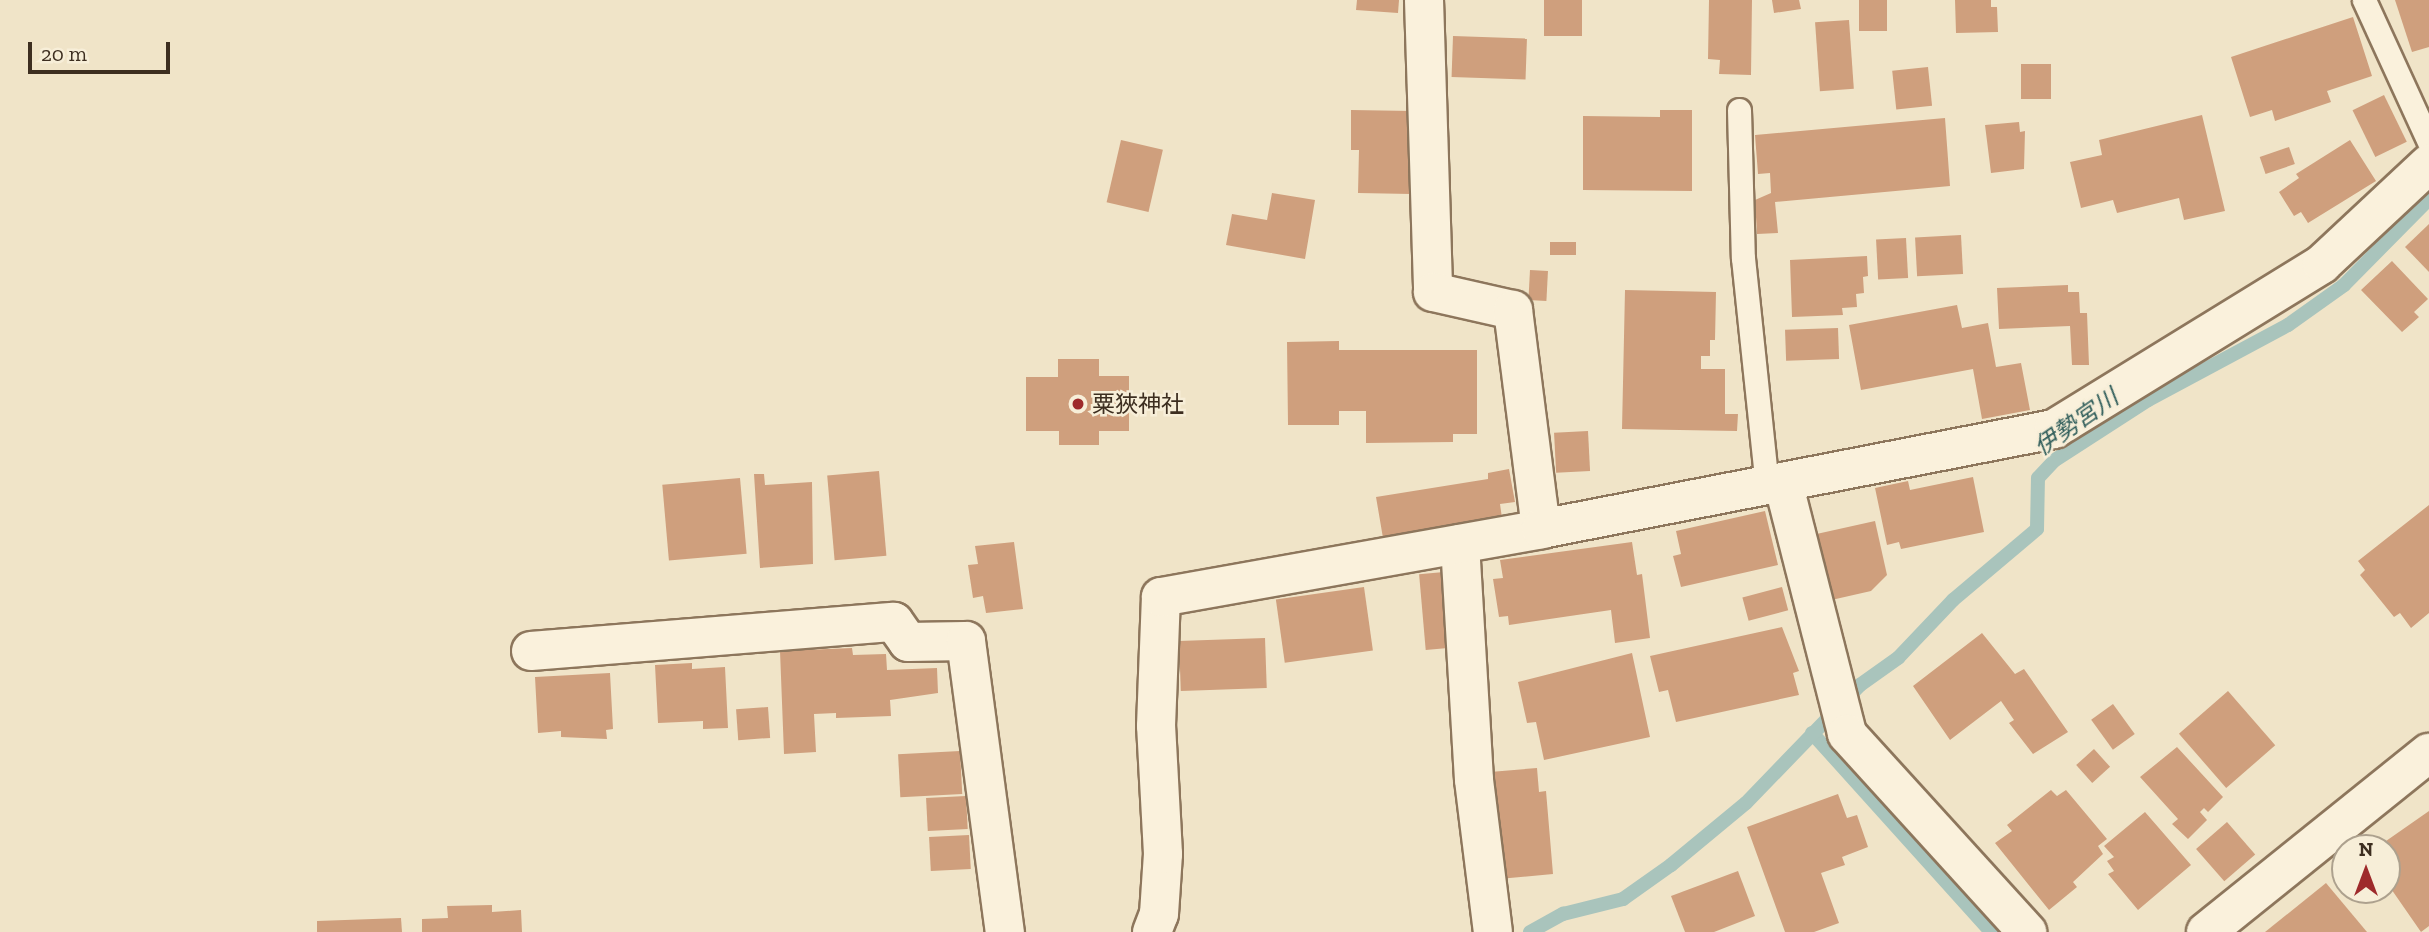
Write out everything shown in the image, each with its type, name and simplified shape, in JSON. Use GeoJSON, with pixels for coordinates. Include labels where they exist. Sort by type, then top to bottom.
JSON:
{"type":"FeatureCollection","features":[{"type":"Feature","properties":{"kind":"street"},"geometry":{"type":"LineString","coordinates":[[1424,0],[1433,292],[1513,310],[1541,529]]}},
{"type":"Feature","properties":{"kind":"street"},"geometry":{"type":"LineString","coordinates":[[1152,932],[1159,914],[1163,854],[1156,726],[1161,597],[1541,529],[2054,429],[2322,264],[2429,164]]}},
{"type":"Feature","properties":{"kind":"street"},"geometry":{"type":"LineString","coordinates":[[1775,483],[1847,734],[2028,932]]}},
{"type":"Feature","properties":{"kind":"street"},"geometry":{"type":"LineString","coordinates":[[1460,544],[1474,780],[1493,932]]}},
{"type":"Feature","properties":{"kind":"street"},"geometry":{"type":"LineString","coordinates":[[531,651],[894,622],[908,642],[966,641],[1004,932]]}},
{"type":"Feature","properties":{"kind":"street"},"geometry":{"type":"LineString","coordinates":[[2206,932],[2429,754]]}},
{"type":"Feature","properties":{"kind":"lane"},"geometry":{"type":"LineString","coordinates":[[2364,0],[2429,142]]}},
{"type":"Feature","properties":{"kind":"lane"},"geometry":{"type":"LineString","coordinates":[[1740,110],[1743,258],[1775,483]]}},
{"type":"Feature","properties":{"kind":"building"},"geometry":{"type":"Polygon","coordinates":[[[1357,0],[1399,0],[1398,13],[1356,10],[1357,0]]]}},
{"type":"Feature","properties":{"kind":"building"},"geometry":{"type":"Polygon","coordinates":[[[1544,0],[1582,0],[1582,36],[1544,36],[1544,0]]]}},
{"type":"Feature","properties":{"kind":"building"},"geometry":{"type":"Polygon","coordinates":[[[1709,0],[1752,0],[1751,75],[1719,74],[1720,60],[1708,59],[1709,0]]]}},
{"type":"Feature","properties":{"kind":"building"},"geometry":{"type":"Polygon","coordinates":[[[1772,0],[1799,0],[1801,9],[1774,13],[1772,0]]]}},
{"type":"Feature","properties":{"kind":"building"},"geometry":{"type":"Polygon","coordinates":[[[1859,0],[1887,0],[1887,31],[1859,31],[1859,0]]]}},
{"type":"Feature","properties":{"kind":"building"},"geometry":{"type":"Polygon","coordinates":[[[1955,0],[1991,0],[1991,7],[1997,7],[1998,32],[1956,33],[1955,0]]]}},
{"type":"Feature","properties":{"kind":"building"},"geometry":{"type":"Polygon","coordinates":[[[2395,0],[2429,0],[2429,47],[2412,52],[2395,0]]]}},
{"type":"Feature","properties":{"kind":"building"},"geometry":{"type":"Polygon","coordinates":[[[2353,17],[2372,76],[2327,91],[2331,102],[2275,121],[2272,110],[2250,117],[2231,57],[2353,17]]]}},
{"type":"Feature","properties":{"kind":"building"},"geometry":{"type":"Polygon","coordinates":[[[1849,20],[1854,89],[1820,91],[1815,22],[1849,20]]]}},
{"type":"Feature","properties":{"kind":"building"},"geometry":{"type":"Polygon","coordinates":[[[1453,36],[1527,39],[1526,80],[1452,77],[1453,36]]]}},
{"type":"Feature","properties":{"kind":"building"},"geometry":{"type":"Polygon","coordinates":[[[2021,64],[2051,64],[2051,99],[2021,99],[2021,64]]]}},
{"type":"Feature","properties":{"kind":"building"},"geometry":{"type":"Polygon","coordinates":[[[1928,67],[1932,106],[1896,110],[1892,71],[1928,67]]]}},
{"type":"Feature","properties":{"kind":"building"},"geometry":{"type":"Polygon","coordinates":[[[2384,95],[2407,142],[2375,157],[2353,110],[2384,95]]]}},
{"type":"Feature","properties":{"kind":"building"},"geometry":{"type":"Polygon","coordinates":[[[1351,110],[1412,111],[1411,194],[1358,193],[1359,150],[1351,150],[1351,110]]]}},
{"type":"Feature","properties":{"kind":"building"},"geometry":{"type":"Polygon","coordinates":[[[1660,110],[1692,110],[1692,191],[1583,190],[1583,116],[1660,117],[1660,110]]]}},
{"type":"Feature","properties":{"kind":"building"},"geometry":{"type":"Polygon","coordinates":[[[2202,115],[2225,211],[2184,220],[2179,198],[2117,213],[2113,200],[2081,208],[2070,162],[2102,155],[2099,140],[2202,115]]]}},
{"type":"Feature","properties":{"kind":"building"},"geometry":{"type":"Polygon","coordinates":[[[1945,118],[1950,186],[1775,202],[1778,233],[1757,234],[1755,200],[1771,193],[1770,173],[1758,174],[1755,135],[1945,118]]]}},
{"type":"Feature","properties":{"kind":"building"},"geometry":{"type":"Polygon","coordinates":[[[2019,122],[2020,132],[2025,131],[2024,169],[1991,173],[1985,125],[2019,122]]]}},
{"type":"Feature","properties":{"kind":"building"},"geometry":{"type":"Polygon","coordinates":[[[1121,140],[1163,150],[1149,212],[1107,202],[1121,140]]]}},
{"type":"Feature","properties":{"kind":"building"},"geometry":{"type":"Polygon","coordinates":[[[2350,140],[2376,181],[2308,223],[2301,212],[2294,216],[2279,192],[2299,178],[2296,174],[2350,140]]]}},
{"type":"Feature","properties":{"kind":"building"},"geometry":{"type":"Polygon","coordinates":[[[2289,147],[2295,164],[2266,174],[2260,157],[2289,147]]]}},
{"type":"Feature","properties":{"kind":"building"},"geometry":{"type":"Polygon","coordinates":[[[1272,193],[1315,200],[1305,259],[1226,245],[1232,214],[1267,220],[1272,193]]]}},
{"type":"Feature","properties":{"kind":"building"},"geometry":{"type":"Polygon","coordinates":[[[2429,224],[2429,272],[2405,247],[2429,224]]]}},
{"type":"Feature","properties":{"kind":"building"},"geometry":{"type":"Polygon","coordinates":[[[1961,235],[1963,274],[1917,276],[1915,237],[1961,235]]]}},
{"type":"Feature","properties":{"kind":"building"},"geometry":{"type":"Polygon","coordinates":[[[1906,238],[1908,278],[1878,280],[1876,240],[1906,238]]]}},
{"type":"Feature","properties":{"kind":"building"},"geometry":{"type":"Polygon","coordinates":[[[1550,242],[1576,242],[1576,255],[1550,255],[1550,242]]]}},
{"type":"Feature","properties":{"kind":"building"},"geometry":{"type":"Polygon","coordinates":[[[1867,256],[1868,276],[1863,277],[1864,293],[1856,294],[1857,307],[1842,308],[1843,315],[1792,317],[1790,260],[1867,256]]]}},
{"type":"Feature","properties":{"kind":"building"},"geometry":{"type":"Polygon","coordinates":[[[2392,261],[2428,299],[2414,312],[2419,317],[2402,332],[2361,290],[2392,261]]]}},
{"type":"Feature","properties":{"kind":"building"},"geometry":{"type":"Polygon","coordinates":[[[1530,270],[1548,271],[1546,301],[1528,300],[1530,270]]]}},
{"type":"Feature","properties":{"kind":"building"},"geometry":{"type":"Polygon","coordinates":[[[2068,285],[2068,292],[2079,292],[2080,313],[2087,313],[2089,365],[2072,365],[2070,326],[1999,329],[1997,288],[2068,285]]]}},
{"type":"Feature","properties":{"kind":"building"},"geometry":{"type":"Polygon","coordinates":[[[1625,290],[1716,292],[1715,340],[1710,340],[1710,356],[1701,356],[1701,369],[1725,369],[1725,414],[1738,414],[1737,431],[1622,429],[1625,290]]]}},
{"type":"Feature","properties":{"kind":"building"},"geometry":{"type":"Polygon","coordinates":[[[1957,305],[1962,328],[1988,323],[1996,367],[2021,363],[2030,410],[1982,419],[1973,369],[1861,390],[1849,325],[1957,305]]]}},
{"type":"Feature","properties":{"kind":"building"},"geometry":{"type":"Polygon","coordinates":[[[1838,328],[1839,359],[1786,361],[1785,330],[1838,328]]]}},
{"type":"Feature","properties":{"kind":"building"},"geometry":{"type":"Polygon","coordinates":[[[1339,341],[1339,350],[1477,350],[1477,434],[1453,434],[1453,442],[1366,443],[1366,411],[1339,411],[1339,425],[1288,425],[1287,342],[1339,341]]]}},
{"type":"Feature","properties":{"kind":"building","name":"粟狹神社"},"geometry":{"type":"Polygon","coordinates":[[[1058,359],[1099,359],[1099,376],[1129,376],[1129,431],[1099,431],[1099,445],[1059,445],[1059,431],[1026,431],[1026,377],[1058,377],[1058,359]]]}},
{"type":"Feature","properties":{"kind":"building"},"geometry":{"type":"Polygon","coordinates":[[[1588,431],[1590,471],[1556,473],[1554,433],[1588,431]]]}},
{"type":"Feature","properties":{"kind":"building"},"geometry":{"type":"Polygon","coordinates":[[[1509,469],[1515,502],[1500,504],[1502,518],[1383,538],[1376,497],[1488,479],[1488,473],[1509,469]]]}},
{"type":"Feature","properties":{"kind":"building"},"geometry":{"type":"Polygon","coordinates":[[[879,471],[886,556],[835,560],[827,476],[879,471]]]}},
{"type":"Feature","properties":{"kind":"building"},"geometry":{"type":"Polygon","coordinates":[[[754,474],[764,474],[765,485],[812,482],[813,564],[760,568],[754,474]]]}},
{"type":"Feature","properties":{"kind":"building"},"geometry":{"type":"Polygon","coordinates":[[[1973,477],[1984,532],[1901,549],[1899,542],[1887,545],[1875,488],[1908,481],[1910,490],[1973,477]]]}},
{"type":"Feature","properties":{"kind":"building"},"geometry":{"type":"Polygon","coordinates":[[[740,478],[747,554],[669,561],[662,485],[740,478]]]}},
{"type":"Feature","properties":{"kind":"building"},"geometry":{"type":"Polygon","coordinates":[[[2429,505],[2429,613],[2411,628],[2400,613],[2394,617],[2360,575],[2365,570],[2358,561],[2429,505]]]}},
{"type":"Feature","properties":{"kind":"building"},"geometry":{"type":"Polygon","coordinates":[[[1765,511],[1778,565],[1681,587],[1673,556],[1681,554],[1676,531],[1765,511]]]}},
{"type":"Feature","properties":{"kind":"building"},"geometry":{"type":"Polygon","coordinates":[[[1875,521],[1887,575],[1871,591],[1827,601],[1812,535],[1875,521]]]}},
{"type":"Feature","properties":{"kind":"building"},"geometry":{"type":"Polygon","coordinates":[[[1014,542],[1023,609],[986,613],[983,596],[973,598],[968,565],[978,564],[975,546],[1014,542]]]}},
{"type":"Feature","properties":{"kind":"building"},"geometry":{"type":"Polygon","coordinates":[[[1632,542],[1637,575],[1642,574],[1650,638],[1615,643],[1611,610],[1509,625],[1508,616],[1499,617],[1493,579],[1503,578],[1500,560],[1632,542]]]}},
{"type":"Feature","properties":{"kind":"building"},"geometry":{"type":"Polygon","coordinates":[[[1444,572],[1451,648],[1426,650],[1419,574],[1444,572]]]}},
{"type":"Feature","properties":{"kind":"building"},"geometry":{"type":"Polygon","coordinates":[[[1364,587],[1373,650],[1285,663],[1276,599],[1364,587]]]}},
{"type":"Feature","properties":{"kind":"building"},"geometry":{"type":"Polygon","coordinates":[[[1782,587],[1788,610],[1749,621],[1742,598],[1782,587]]]}},
{"type":"Feature","properties":{"kind":"building"},"geometry":{"type":"Polygon","coordinates":[[[1782,627],[1799,671],[1793,673],[1799,695],[1676,722],[1668,690],[1659,692],[1650,656],[1782,627]]]}},
{"type":"Feature","properties":{"kind":"building"},"geometry":{"type":"Polygon","coordinates":[[[1982,633],[2015,674],[2024,669],[2068,732],[2033,754],[2009,723],[2014,720],[2001,701],[1950,740],[1913,686],[1982,633]]]}},
{"type":"Feature","properties":{"kind":"building"},"geometry":{"type":"Polygon","coordinates":[[[1265,638],[1267,688],[1181,691],[1179,641],[1265,638]]]}},
{"type":"Feature","properties":{"kind":"building"},"geometry":{"type":"Polygon","coordinates":[[[852,648],[853,655],[886,654],[887,670],[937,668],[938,693],[890,700],[891,716],[836,718],[836,713],[814,714],[816,752],[784,754],[780,651],[852,648]]]}},
{"type":"Feature","properties":{"kind":"building"},"geometry":{"type":"Polygon","coordinates":[[[1632,653],[1650,737],[1544,760],[1536,722],[1527,723],[1518,682],[1632,653]]]}},
{"type":"Feature","properties":{"kind":"building"},"geometry":{"type":"Polygon","coordinates":[[[692,663],[692,669],[725,667],[728,728],[703,729],[703,721],[658,723],[655,665],[692,663]]]}},
{"type":"Feature","properties":{"kind":"building"},"geometry":{"type":"Polygon","coordinates":[[[610,673],[613,729],[606,730],[607,739],[561,737],[561,731],[538,733],[535,677],[610,673]]]}},
{"type":"Feature","properties":{"kind":"building"},"geometry":{"type":"Polygon","coordinates":[[[2228,691],[2275,745],[2226,788],[2179,734],[2228,691]]]}},
{"type":"Feature","properties":{"kind":"building"},"geometry":{"type":"Polygon","coordinates":[[[2113,704],[2135,734],[2113,750],[2091,720],[2113,704]]]}},
{"type":"Feature","properties":{"kind":"building"},"geometry":{"type":"Polygon","coordinates":[[[768,707],[770,738],[738,740],[736,709],[768,707]]]}},
{"type":"Feature","properties":{"kind":"building"},"geometry":{"type":"Polygon","coordinates":[[[2177,747],[2223,797],[2208,812],[2204,808],[2200,812],[2207,820],[2188,839],[2172,824],[2178,819],[2140,777],[2177,747]]]}},
{"type":"Feature","properties":{"kind":"building"},"geometry":{"type":"Polygon","coordinates":[[[2094,749],[2110,767],[2092,783],[2076,765],[2094,749]]]}},
{"type":"Feature","properties":{"kind":"building"},"geometry":{"type":"Polygon","coordinates":[[[960,751],[962,794],[900,797],[898,754],[960,751]]]}},
{"type":"Feature","properties":{"kind":"building"},"geometry":{"type":"Polygon","coordinates":[[[1537,768],[1539,792],[1546,791],[1553,874],[1499,879],[1490,772],[1537,768]]]}},
{"type":"Feature","properties":{"kind":"building"},"geometry":{"type":"Polygon","coordinates":[[[2051,790],[2057,796],[2066,790],[2107,839],[2098,846],[2103,854],[2073,882],[2077,887],[2049,910],[1995,843],[2012,831],[2007,825],[2051,790]]]}},
{"type":"Feature","properties":{"kind":"building"},"geometry":{"type":"Polygon","coordinates":[[[1838,794],[1847,818],[1857,815],[1868,847],[1842,857],[1845,865],[1821,873],[1839,923],[1814,932],[1785,932],[1747,827],[1838,794]]]}},
{"type":"Feature","properties":{"kind":"building"},"geometry":{"type":"Polygon","coordinates":[[[966,796],[968,829],[928,831],[926,798],[966,796]]]}},
{"type":"Feature","properties":{"kind":"building"},"geometry":{"type":"Polygon","coordinates":[[[2429,811],[2429,926],[2421,932],[2401,903],[2401,834],[2396,834],[2429,811]]]}},
{"type":"Feature","properties":{"kind":"building"},"geometry":{"type":"Polygon","coordinates":[[[2145,812],[2191,865],[2138,910],[2108,874],[2114,871],[2107,861],[2114,857],[2104,846],[2145,812]]]}},
{"type":"Feature","properties":{"kind":"building"},"geometry":{"type":"Polygon","coordinates":[[[2227,822],[2255,854],[2224,881],[2196,849],[2227,822]]]}},
{"type":"Feature","properties":{"kind":"building"},"geometry":{"type":"Polygon","coordinates":[[[969,835],[971,869],[931,871],[929,837],[969,835]]]}},
{"type":"Feature","properties":{"kind":"building"},"geometry":{"type":"Polygon","coordinates":[[[1738,871],[1755,916],[1714,932],[1685,932],[1671,896],[1738,871]]]}},
{"type":"Feature","properties":{"kind":"building"},"geometry":{"type":"Polygon","coordinates":[[[2326,883],[2331,889],[2331,904],[2344,904],[2367,932],[2265,932],[2326,883]]]}},
{"type":"Feature","properties":{"kind":"building"},"geometry":{"type":"Polygon","coordinates":[[[492,905],[492,912],[521,910],[522,932],[422,932],[422,919],[448,918],[447,906],[492,905]]]}},
{"type":"Feature","properties":{"kind":"building"},"geometry":{"type":"Polygon","coordinates":[[[401,918],[402,932],[317,932],[317,921],[401,918]]]}},
{"type":"Feature","properties":{"kind":"waterway","name":"伊勢宮川"},"geometry":{"type":"LineString","coordinates":[[1530,932],[1563,914],[1623,899],[1671,865],[1746,803],[1860,685],[1898,658],[1953,600],[2037,529],[2038,478],[2055,460],[2148,400],[2288,325],[2344,285],[2429,199]]}},
{"type":"Feature","properties":{"kind":"waterway"},"geometry":{"type":"LineString","coordinates":[[1812,733],[1991,932]]}},
{"type":"Feature","properties":{"kind":"place","name":"粟狹神社"},"geometry":{"type":"Point","coordinates":[1078,404]}}]}
